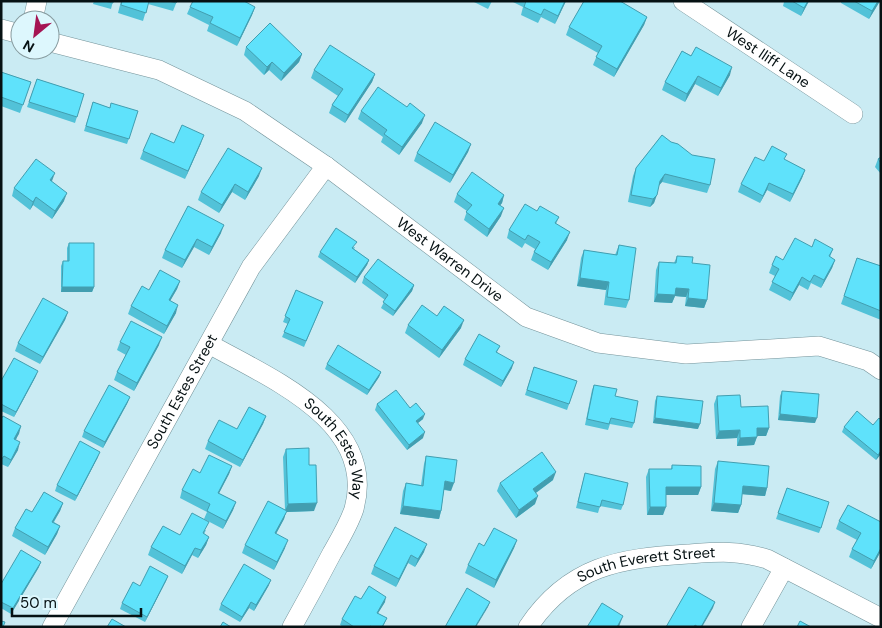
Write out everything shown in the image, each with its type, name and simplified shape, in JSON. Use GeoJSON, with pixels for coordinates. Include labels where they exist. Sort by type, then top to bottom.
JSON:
{"type":"FeatureCollection","features":[{"type":"Feature","properties":{"kind":"street","name":"West Iliff Lane"},"geometry":{"type":"LineString","coordinates":[[683,1],[853,114]]}},
{"type":"Feature","properties":{"kind":"street","name":"West Warren Drive"},"geometry":{"type":"LineString","coordinates":[[60,45],[158,70],[245,111],[326,166],[526,317],[598,343],[686,354],[819,346],[868,360],[881,370]]}},
{"type":"Feature","properties":{"kind":"street","name":"South Estes Street"},"geometry":{"type":"LineString","coordinates":[[52,627],[251,267],[326,166]]}},
{"type":"Feature","properties":{"kind":"street","name":"South Estes Way"},"geometry":{"type":"LineString","coordinates":[[209,344],[284,386],[310,405],[332,423],[346,442],[353,456],[358,491],[353,510],[344,532],[292,627]]}},
{"type":"Feature","properties":{"kind":"street","name":"South Everett Street"},"geometry":{"type":"LineString","coordinates":[[528,627],[550,598],[566,586],[598,569],[625,560],[649,556],[726,551],[748,553],[767,559],[881,618]]}},
{"type":"Feature","properties":{"kind":"street"},"geometry":{"type":"LineString","coordinates":[[751,627],[784,568]]}},
{"type":"Feature","properties":{"kind":"building"},"geometry":{"type":"Polygon","coordinates":[[[122,1],[149,1],[146,13],[121,5],[122,1]]]}},
{"type":"Feature","properties":{"kind":"building"},"geometry":{"type":"Polygon","coordinates":[[[193,1],[244,1],[255,7],[240,38],[210,23],[213,17],[190,7],[193,1]]]}},
{"type":"Feature","properties":{"kind":"building"},"geometry":{"type":"Polygon","coordinates":[[[526,1],[565,1],[558,16],[544,9],[541,15],[524,7],[526,1]]]}},
{"type":"Feature","properties":{"kind":"building"},"geometry":{"type":"Polygon","coordinates":[[[584,1],[620,1],[647,17],[617,69],[596,57],[602,46],[569,27],[584,1]]]}},
{"type":"Feature","properties":{"kind":"building"},"geometry":{"type":"Polygon","coordinates":[[[792,1],[808,1],[804,8],[792,1]]]}},
{"type":"Feature","properties":{"kind":"building"},"geometry":{"type":"Polygon","coordinates":[[[854,1],[878,1],[872,11],[854,1]]]}},
{"type":"Feature","properties":{"kind":"building"},"geometry":{"type":"Polygon","coordinates":[[[270,23],[302,54],[284,73],[272,62],[267,67],[246,47],[270,23]]]}},
{"type":"Feature","properties":{"kind":"building"},"geometry":{"type":"Polygon","coordinates":[[[330,45],[375,74],[348,115],[332,105],[343,89],[314,70],[330,45]]]}},
{"type":"Feature","properties":{"kind":"building"},"geometry":{"type":"Polygon","coordinates":[[[696,47],[732,67],[721,88],[698,76],[687,94],[665,82],[682,51],[691,56],[696,47]]]}},
{"type":"Feature","properties":{"kind":"building"},"geometry":{"type":"Polygon","coordinates":[[[1,72],[31,82],[23,105],[1,97],[1,72]]]}},
{"type":"Feature","properties":{"kind":"building"},"geometry":{"type":"Polygon","coordinates":[[[37,79],[84,94],[77,117],[29,102],[37,79]]]}},
{"type":"Feature","properties":{"kind":"building"},"geometry":{"type":"Polygon","coordinates":[[[378,87],[407,107],[410,103],[425,115],[402,147],[384,134],[387,130],[361,111],[378,87]]]}},
{"type":"Feature","properties":{"kind":"building"},"geometry":{"type":"Polygon","coordinates":[[[93,102],[110,108],[111,103],[138,111],[129,139],[86,126],[93,102]]]}},
{"type":"Feature","properties":{"kind":"building"},"geometry":{"type":"Polygon","coordinates":[[[435,122],[471,144],[453,175],[417,153],[435,122]]]}},
{"type":"Feature","properties":{"kind":"building"},"geometry":{"type":"Polygon","coordinates":[[[182,125],[204,135],[188,171],[143,151],[151,133],[174,143],[182,125]]]}},
{"type":"Feature","properties":{"kind":"building"},"geometry":{"type":"Polygon","coordinates":[[[662,135],[692,155],[715,159],[710,185],[665,174],[660,181],[657,195],[653,199],[631,195],[636,168],[662,135]]]}},
{"type":"Feature","properties":{"kind":"building"},"geometry":{"type":"Polygon","coordinates":[[[772,146],[787,154],[784,159],[805,170],[793,194],[769,183],[763,196],[741,184],[755,157],[764,161],[772,146]]]}},
{"type":"Feature","properties":{"kind":"building"},"geometry":{"type":"Polygon","coordinates":[[[228,148],[262,168],[248,192],[235,184],[222,205],[201,192],[228,148]]]}},
{"type":"Feature","properties":{"kind":"building"},"geometry":{"type":"Polygon","coordinates":[[[36,159],[55,173],[50,180],[67,193],[55,211],[36,197],[33,202],[14,188],[36,159]]]}},
{"type":"Feature","properties":{"kind":"building"},"geometry":{"type":"Polygon","coordinates":[[[472,172],[504,195],[498,204],[504,208],[489,229],[466,212],[472,205],[457,194],[472,172]]]}},
{"type":"Feature","properties":{"kind":"building"},"geometry":{"type":"Polygon","coordinates":[[[525,204],[537,211],[540,206],[559,217],[555,223],[570,232],[551,262],[534,252],[540,242],[528,235],[525,240],[509,230],[525,204]]]}},
{"type":"Feature","properties":{"kind":"building"},"geometry":{"type":"Polygon","coordinates":[[[188,206],[224,225],[212,247],[197,239],[185,260],[165,250],[188,206]]]}},
{"type":"Feature","properties":{"kind":"building"},"geometry":{"type":"Polygon","coordinates":[[[336,228],[357,242],[352,248],[369,260],[357,277],[320,252],[336,228]]]}},
{"type":"Feature","properties":{"kind":"building"},"geometry":{"type":"Polygon","coordinates":[[[795,238],[812,247],[815,239],[833,249],[829,256],[835,260],[824,280],[814,275],[810,282],[802,277],[793,293],[772,282],[779,269],[772,265],[776,256],[783,260],[795,238]]]}},
{"type":"Feature","properties":{"kind":"building"},"geometry":{"type":"Polygon","coordinates":[[[69,243],[94,243],[94,287],[62,287],[63,261],[69,261],[69,243]]]}},
{"type":"Feature","properties":{"kind":"building"},"geometry":{"type":"Polygon","coordinates":[[[619,245],[636,248],[629,300],[607,297],[609,282],[580,278],[584,250],[617,255],[619,245]]]}},
{"type":"Feature","properties":{"kind":"building"},"geometry":{"type":"Polygon","coordinates":[[[677,256],[693,257],[692,263],[710,265],[707,300],[688,298],[689,289],[676,288],[675,295],[657,294],[659,262],[676,263],[677,256]]]}},
{"type":"Feature","properties":{"kind":"building"},"geometry":{"type":"Polygon","coordinates":[[[857,258],[881,266],[881,311],[844,296],[857,258]]]}},
{"type":"Feature","properties":{"kind":"building"},"geometry":{"type":"Polygon","coordinates":[[[378,259],[414,285],[395,311],[383,302],[388,295],[364,277],[378,259]]]}},
{"type":"Feature","properties":{"kind":"building"},"geometry":{"type":"Polygon","coordinates":[[[160,270],[180,281],[169,300],[178,305],[167,326],[131,306],[142,286],[149,290],[160,270]]]}},
{"type":"Feature","properties":{"kind":"building"},"geometry":{"type":"Polygon","coordinates":[[[296,290],[323,302],[306,341],[284,332],[290,319],[285,316],[296,290]]]}},
{"type":"Feature","properties":{"kind":"building"},"geometry":{"type":"Polygon","coordinates":[[[43,298],[68,312],[43,357],[18,343],[43,298]]]}},
{"type":"Feature","properties":{"kind":"building"},"geometry":{"type":"Polygon","coordinates":[[[422,305],[437,316],[444,306],[464,320],[442,350],[408,325],[422,305]]]}},
{"type":"Feature","properties":{"kind":"building"},"geometry":{"type":"Polygon","coordinates":[[[131,321],[162,337],[137,383],[117,372],[130,347],[120,342],[131,321]]]}},
{"type":"Feature","properties":{"kind":"building"},"geometry":{"type":"Polygon","coordinates":[[[479,334],[500,346],[496,352],[514,362],[503,381],[465,359],[479,334]]]}},
{"type":"Feature","properties":{"kind":"building"},"geometry":{"type":"Polygon","coordinates":[[[338,345],[381,372],[369,390],[327,364],[338,345]]]}},
{"type":"Feature","properties":{"kind":"building"},"geometry":{"type":"Polygon","coordinates":[[[14,358],[38,371],[16,412],[1,404],[1,381],[14,358]]]}},
{"type":"Feature","properties":{"kind":"building"},"geometry":{"type":"Polygon","coordinates":[[[534,367],[577,381],[569,404],[527,390],[534,367]]]}},
{"type":"Feature","properties":{"kind":"building"},"geometry":{"type":"Polygon","coordinates":[[[109,385],[130,397],[105,442],[84,431],[109,385]]]}},
{"type":"Feature","properties":{"kind":"building"},"geometry":{"type":"Polygon","coordinates":[[[594,385],[617,389],[615,396],[638,401],[634,423],[611,418],[609,424],[587,419],[594,385]]]}},
{"type":"Feature","properties":{"kind":"building"},"geometry":{"type":"Polygon","coordinates":[[[396,390],[410,408],[416,403],[425,414],[416,421],[425,432],[409,445],[377,404],[396,390]]]}},
{"type":"Feature","properties":{"kind":"building"},"geometry":{"type":"Polygon","coordinates":[[[782,391],[819,394],[817,418],[780,414],[782,391]]]}},
{"type":"Feature","properties":{"kind":"building"},"geometry":{"type":"Polygon","coordinates":[[[740,395],[741,407],[768,406],[769,428],[757,428],[757,437],[740,438],[740,430],[719,431],[717,396],[740,395]]]}},
{"type":"Feature","properties":{"kind":"building"},"geometry":{"type":"Polygon","coordinates":[[[657,396],[703,401],[700,424],[655,418],[657,396]]]}},
{"type":"Feature","properties":{"kind":"building"},"geometry":{"type":"Polygon","coordinates":[[[249,407],[266,416],[243,460],[208,441],[219,420],[237,429],[249,407]]]}},
{"type":"Feature","properties":{"kind":"building"},"geometry":{"type":"Polygon","coordinates":[[[857,411],[873,425],[879,418],[881,420],[881,451],[878,455],[844,427],[857,411]]]}},
{"type":"Feature","properties":{"kind":"building"},"geometry":{"type":"Polygon","coordinates":[[[3,416],[21,426],[14,439],[20,442],[11,460],[4,456],[1,460],[1,419],[3,416]]]}},
{"type":"Feature","properties":{"kind":"building"},"geometry":{"type":"Polygon","coordinates":[[[80,441],[100,452],[77,496],[57,485],[80,441]]]}},
{"type":"Feature","properties":{"kind":"building"},"geometry":{"type":"Polygon","coordinates":[[[309,448],[309,465],[316,465],[317,503],[288,504],[286,449],[309,448]]]}},
{"type":"Feature","properties":{"kind":"building"},"geometry":{"type":"Polygon","coordinates":[[[542,452],[556,472],[533,489],[538,496],[519,510],[500,483],[542,452]]]}},
{"type":"Feature","properties":{"kind":"building"},"geometry":{"type":"Polygon","coordinates":[[[209,455],[232,466],[218,493],[236,502],[226,521],[207,511],[210,504],[182,490],[193,469],[200,473],[209,455]]]}},
{"type":"Feature","properties":{"kind":"building"},"geometry":{"type":"Polygon","coordinates":[[[426,456],[457,460],[454,483],[445,481],[441,511],[403,506],[406,483],[423,486],[426,456]]]}},
{"type":"Feature","properties":{"kind":"building"},"geometry":{"type":"Polygon","coordinates":[[[718,461],[769,466],[767,488],[743,486],[741,505],[714,503],[718,461]]]}},
{"type":"Feature","properties":{"kind":"building"},"geometry":{"type":"Polygon","coordinates":[[[672,465],[701,466],[701,487],[666,487],[666,507],[650,507],[649,469],[672,469],[672,465]]]}},
{"type":"Feature","properties":{"kind":"building"},"geometry":{"type":"Polygon","coordinates":[[[585,473],[628,483],[623,505],[602,500],[600,507],[578,502],[585,473]]]}},
{"type":"Feature","properties":{"kind":"building"},"geometry":{"type":"Polygon","coordinates":[[[787,488],[829,502],[821,528],[778,513],[787,488]]]}},
{"type":"Feature","properties":{"kind":"building"},"geometry":{"type":"Polygon","coordinates":[[[44,492],[63,503],[52,522],[60,526],[48,547],[15,528],[26,509],[32,512],[44,492]]]}},
{"type":"Feature","properties":{"kind":"building"},"geometry":{"type":"Polygon","coordinates":[[[268,501],[287,511],[275,533],[288,540],[277,562],[245,545],[268,501]]]}},
{"type":"Feature","properties":{"kind":"building"},"geometry":{"type":"Polygon","coordinates":[[[848,505],[881,522],[881,548],[874,561],[852,549],[861,533],[839,521],[848,505]]]}},
{"type":"Feature","properties":{"kind":"building"},"geometry":{"type":"Polygon","coordinates":[[[192,513],[209,522],[203,533],[209,537],[201,550],[195,548],[185,566],[151,547],[163,526],[180,535],[192,513]]]}},
{"type":"Feature","properties":{"kind":"building"},"geometry":{"type":"Polygon","coordinates":[[[395,527],[427,544],[418,559],[411,555],[399,579],[374,566],[395,527]]]}},
{"type":"Feature","properties":{"kind":"building"},"geometry":{"type":"Polygon","coordinates":[[[494,528],[517,540],[496,580],[468,565],[479,543],[484,546],[494,528]]]}},
{"type":"Feature","properties":{"kind":"building"},"geometry":{"type":"Polygon","coordinates":[[[21,550],[41,562],[13,608],[1,602],[1,584],[21,550]]]}},
{"type":"Feature","properties":{"kind":"building"},"geometry":{"type":"Polygon","coordinates":[[[244,564],[271,580],[256,605],[251,602],[242,617],[221,604],[244,564]]]}},
{"type":"Feature","properties":{"kind":"building"},"geometry":{"type":"Polygon","coordinates":[[[150,566],[168,576],[147,617],[122,603],[133,582],[140,586],[150,566]]]}},
{"type":"Feature","properties":{"kind":"building"},"geometry":{"type":"Polygon","coordinates":[[[369,586],[386,597],[377,613],[387,618],[382,627],[354,627],[342,619],[355,596],[361,599],[369,586]]]}},
{"type":"Feature","properties":{"kind":"building"},"geometry":{"type":"Polygon","coordinates":[[[689,587],[715,602],[701,627],[695,625],[694,627],[666,627],[689,587]]]}},
{"type":"Feature","properties":{"kind":"building"},"geometry":{"type":"Polygon","coordinates":[[[467,588],[490,602],[475,627],[445,627],[467,588]]]}},
{"type":"Feature","properties":{"kind":"building"},"geometry":{"type":"Polygon","coordinates":[[[602,603],[623,616],[617,627],[587,627],[602,603]]]}},
{"type":"Feature","properties":{"kind":"building"},"geometry":{"type":"Polygon","coordinates":[[[112,619],[126,627],[107,627],[112,619]]]}},
{"type":"Feature","properties":{"kind":"building"},"geometry":{"type":"Polygon","coordinates":[[[1,621],[5,622],[3,627],[1,627],[1,621]]]}},
{"type":"Feature","properties":{"kind":"building"},"geometry":{"type":"Polygon","coordinates":[[[800,621],[811,627],[797,627],[800,621]]]}},
{"type":"Feature","properties":{"kind":"building"},"geometry":{"type":"Polygon","coordinates":[[[223,622],[231,627],[220,627],[223,622]]]}}]}
